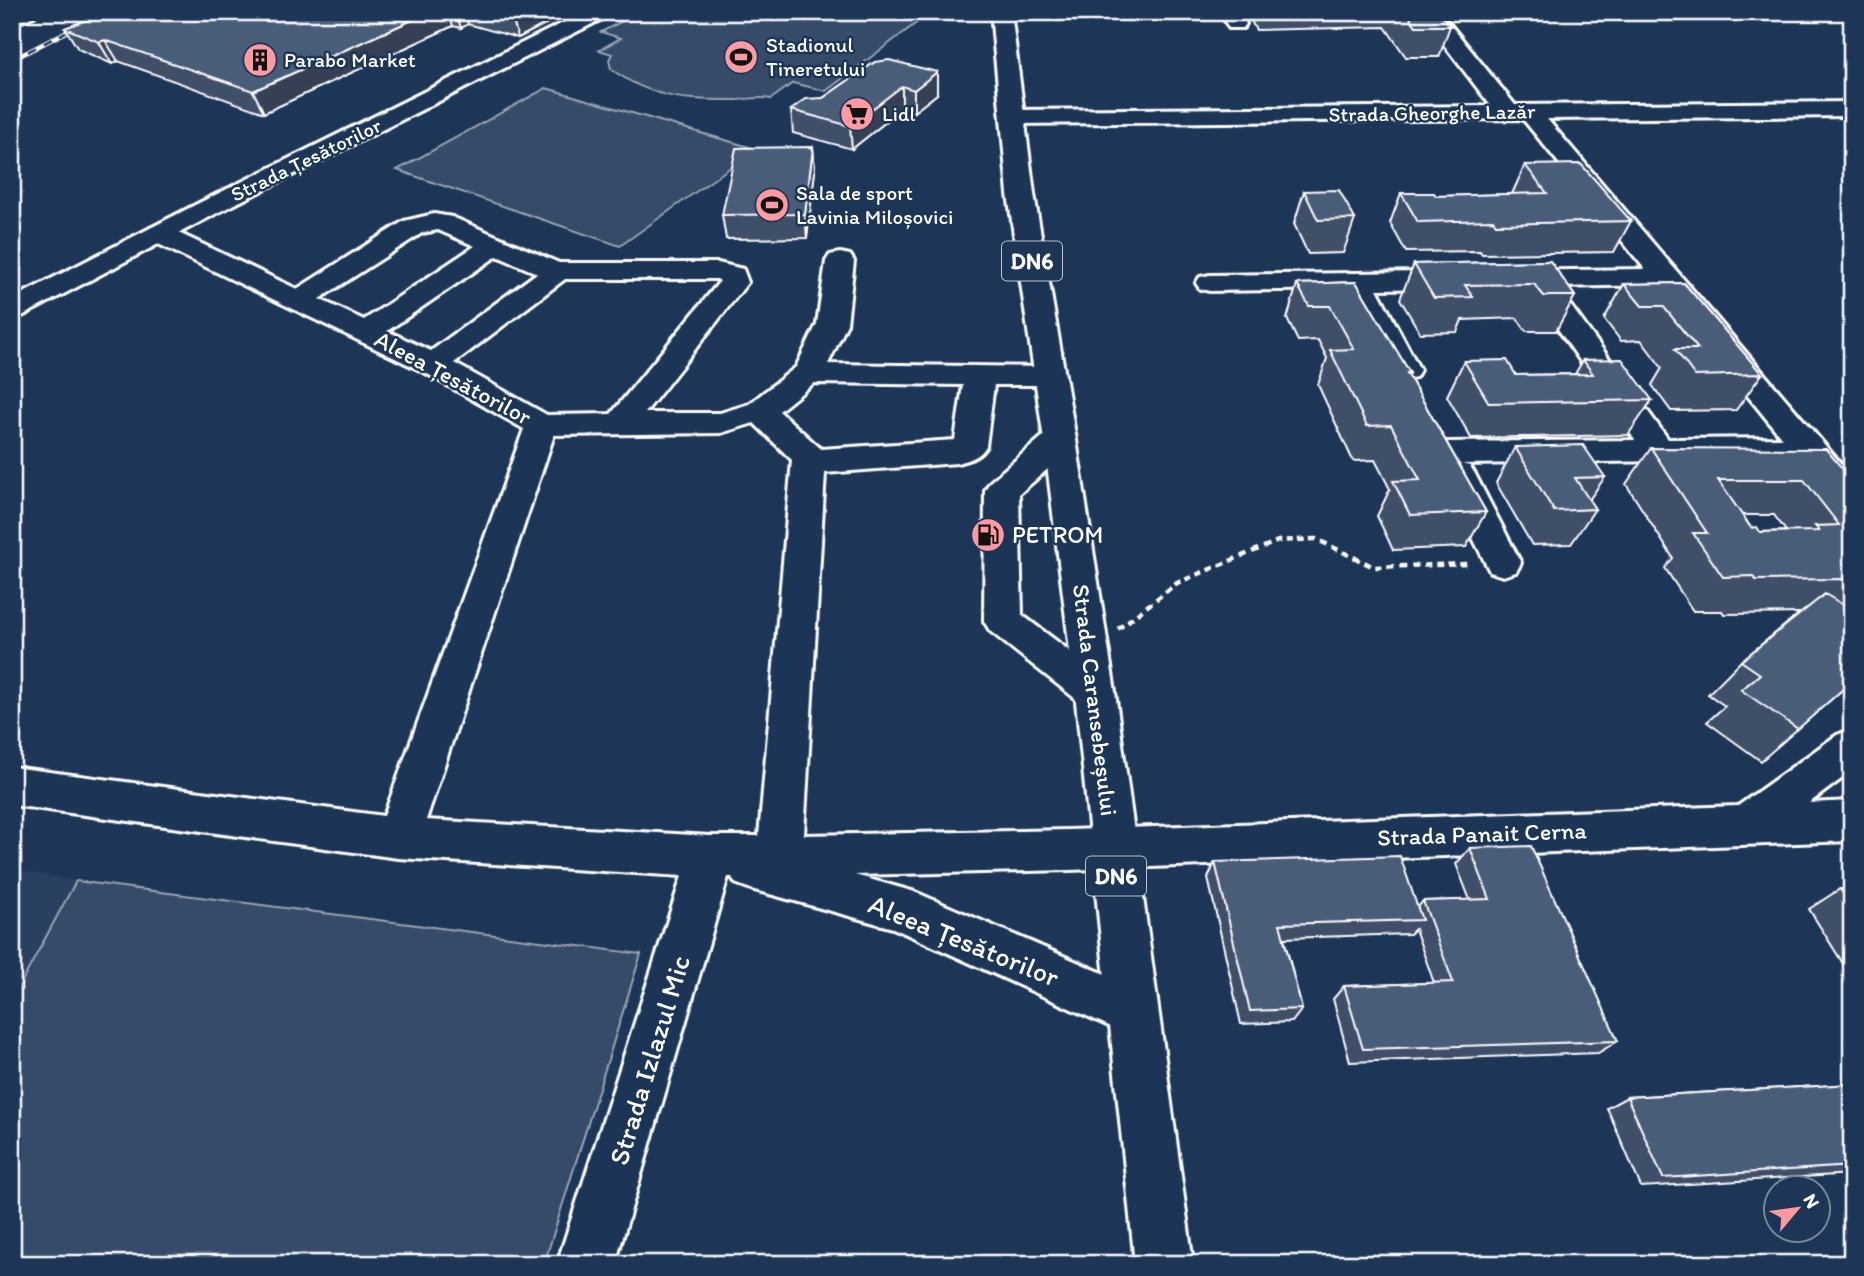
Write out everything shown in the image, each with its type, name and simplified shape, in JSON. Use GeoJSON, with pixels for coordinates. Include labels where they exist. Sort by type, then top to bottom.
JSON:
{"type":"FeatureCollection","features":[{"type":"Feature","properties":{"kind":"street"},"geometry":{"type":"LineString","coordinates":[[12,19],[27,12]]}},
{"type":"Feature","properties":{"kind":"street","name":"Strada Țesătorilor"},"geometry":{"type":"LineString","coordinates":[[12,310],[601,12]]}},
{"type":"Feature","properties":{"kind":"street","name":"Strada Caransebeșului"},"geometry":{"type":"LineString","coordinates":[[1001,12],[1021,194],[1060,440],[1092,672],[1131,1011],[1164,1264]]}},
{"type":"Feature","properties":{"kind":"street"},"geometry":{"type":"LineString","coordinates":[[1429,12],[1667,277],[1852,500]]}},
{"type":"Feature","properties":{"kind":"street","name":"Strada Gheorghe Lazăr"},"geometry":{"type":"LineString","coordinates":[[1013,117],[1852,109]]}},
{"type":"Feature","properties":{"kind":"street"},"geometry":{"type":"LineString","coordinates":[[299,300],[413,227],[424,223],[443,223],[557,272],[718,271],[726,272],[735,278],[620,424]]}},
{"type":"Feature","properties":{"kind":"street","name":"Aleea Țesătorilor"},"geometry":{"type":"LineString","coordinates":[[159,234],[433,364],[541,425],[398,838]]}},
{"type":"Feature","properties":{"kind":"street"},"geometry":{"type":"LineString","coordinates":[[366,332],[495,245]]}},
{"type":"Feature","properties":{"kind":"street"},"geometry":{"type":"LineString","coordinates":[[541,425],[721,423],[760,411],[807,373],[819,354],[832,324],[840,261]]}},
{"type":"Feature","properties":{"kind":"street"},"geometry":{"type":"LineString","coordinates":[[433,364],[557,272]]}},
{"type":"Feature","properties":{"kind":"street"},"geometry":{"type":"LineString","coordinates":[[1210,283],[1667,277]]}},
{"type":"Feature","properties":{"kind":"street"},"geometry":{"type":"LineString","coordinates":[[1537,278],[1659,450]]}},
{"type":"Feature","properties":{"kind":"street"},"geometry":{"type":"LineString","coordinates":[[1359,281],[1416,392]]}},
{"type":"Feature","properties":{"kind":"street"},"geometry":{"type":"LineString","coordinates":[[807,373],[1050,376]]}},
{"type":"Feature","properties":{"kind":"street"},"geometry":{"type":"LineString","coordinates":[[760,411],[809,457],[822,462],[957,452],[970,446],[980,376]]}},
{"type":"Feature","properties":{"kind":"street"},"geometry":{"type":"LineString","coordinates":[[1060,440],[1002,490],[1003,621],[1092,672]]}},
{"type":"Feature","properties":{"kind":"street"},"geometry":{"type":"LineString","coordinates":[[1503,562],[1441,441],[1659,450],[1809,448]]}},
{"type":"Feature","properties":{"kind":"street"},"geometry":{"type":"LineString","coordinates":[[780,854],[809,457]]}},
{"type":"Feature","properties":{"kind":"street"},"geometry":{"type":"LineString","coordinates":[[1749,823],[1852,747]]}},
{"type":"Feature","properties":{"kind":"street","name":"Aleea Țesătorilor"},"geometry":{"type":"LineString","coordinates":[[12,786],[398,838],[711,857],[1113,848]]}},
{"type":"Feature","properties":{"kind":"street","name":"Strada Panait Cerna"},"geometry":{"type":"LineString","coordinates":[[1113,848],[1852,821]]}},
{"type":"Feature","properties":{"kind":"street","name":"Aleea Țesătorilor"},"geometry":{"type":"LineString","coordinates":[[711,857],[899,908],[1131,1011]]}},
{"type":"Feature","properties":{"kind":"street","name":"Strada Izlazul Mic"},"geometry":{"type":"LineString","coordinates":[[586,1264],[711,857]]}},
{"type":"Feature","properties":{"kind":"path"},"geometry":{"type":"LineString","coordinates":[[1092,672],[1177,583],[1278,541],[1316,539],[1374,567],[1503,562]]}},
{"type":"Feature","properties":{"kind":"shaded area","name":"Stadionul Tineretului"},"geometry":{"type":"Polygon","coordinates":[[[640,12],[931,12],[826,91],[793,83],[771,99],[702,100],[656,92],[611,69],[609,60],[612,54],[599,50],[621,38],[601,32],[640,12]]]}},
{"type":"Feature","properties":{"kind":"shaded area"},"geometry":{"type":"Polygon","coordinates":[[[546,88],[756,149],[620,246],[397,170],[546,88]]]}},
{"type":"Feature","properties":{"kind":"shaded area"},"geometry":{"type":"Polygon","coordinates":[[[12,869],[76,881],[12,1000],[12,869]]]}},
{"type":"Feature","properties":{"kind":"shaded area"},"geometry":{"type":"Polygon","coordinates":[[[76,881],[641,954],[544,1264],[12,1264],[12,1000],[76,881]]]}},
{"type":"Feature","properties":{"kind":"building","name":"Parabo Market"},"geometry":{"type":"Polygon","coordinates":[[[107,12],[430,12],[253,91],[105,40],[99,42],[65,28],[107,12]]]}},
{"type":"Feature","properties":{"kind":"building"},"geometry":{"type":"Polygon","coordinates":[[[495,12],[521,12],[512,17],[495,12]]]}},
{"type":"Feature","properties":{"kind":"building"},"geometry":{"type":"Polygon","coordinates":[[[1406,12],[1439,12],[1450,26],[1416,26],[1406,12]]]}},
{"type":"Feature","properties":{"kind":"building"},"geometry":{"type":"Polygon","coordinates":[[[889,60],[937,72],[914,90],[902,86],[850,126],[791,110],[806,99],[823,98],[875,62],[889,60]]]}},
{"type":"Feature","properties":{"kind":"building"},"geometry":{"type":"Polygon","coordinates":[[[813,147],[805,214],[722,215],[736,148],[813,147]]]}},
{"type":"Feature","properties":{"kind":"building"},"geometry":{"type":"Polygon","coordinates":[[[1581,164],[1631,221],[1496,224],[1493,220],[1418,222],[1401,193],[1434,193],[1436,196],[1547,193],[1525,165],[1581,164]]]}},
{"type":"Feature","properties":{"kind":"building"},"geometry":{"type":"Polygon","coordinates":[[[1339,190],[1355,219],[1318,220],[1304,191],[1339,190]]]}},
{"type":"Feature","properties":{"kind":"building"},"geometry":{"type":"Polygon","coordinates":[[[1550,261],[1575,296],[1544,296],[1534,284],[1465,285],[1473,297],[1434,298],[1414,264],[1550,261]]]}},
{"type":"Feature","properties":{"kind":"building"},"geometry":{"type":"Polygon","coordinates":[[[1356,282],[1410,373],[1407,373],[1486,512],[1410,515],[1393,481],[1420,480],[1391,425],[1367,426],[1330,350],[1354,349],[1330,306],[1309,306],[1297,284],[1356,282]]]}},
{"type":"Feature","properties":{"kind":"building"},"geometry":{"type":"Polygon","coordinates":[[[1684,283],[1762,374],[1695,376],[1675,349],[1698,349],[1663,306],[1642,306],[1624,284],[1684,283]]]}},
{"type":"Feature","properties":{"kind":"building"},"geometry":{"type":"Polygon","coordinates":[[[1622,359],[1652,400],[1489,403],[1464,361],[1507,360],[1516,375],[1593,374],[1583,360],[1622,359]]]}},
{"type":"Feature","properties":{"kind":"building"},"geometry":{"type":"Polygon","coordinates":[[[1583,445],[1605,477],[1575,478],[1595,509],[1554,511],[1515,447],[1583,445]]]}},
{"type":"Feature","properties":{"kind":"building"},"geometry":{"type":"Polygon","coordinates":[[[1651,448],[1826,449],[1852,480],[1852,580],[1756,580],[1753,576],[1723,577],[1693,533],[1707,533],[1651,448]],[[1718,480],[1751,528],[1757,527],[1760,532],[1819,531],[1815,526],[1839,525],[1804,480],[1718,480]]]}},
{"type":"Feature","properties":{"kind":"building"},"geometry":{"type":"Polygon","coordinates":[[[1825,594],[1852,610],[1852,681],[1798,729],[1741,690],[1760,674],[1741,661],[1825,594]]]}},
{"type":"Feature","properties":{"kind":"building"},"geometry":{"type":"Polygon","coordinates":[[[1531,846],[1618,1041],[1363,1049],[1344,986],[1453,982],[1423,901],[1490,899],[1470,848],[1531,846]]]}},
{"type":"Feature","properties":{"kind":"building"},"geometry":{"type":"Polygon","coordinates":[[[1400,856],[1422,920],[1280,924],[1302,1009],[1250,1011],[1215,862],[1400,856]]]}},
{"type":"Feature","properties":{"kind":"building"},"geometry":{"type":"Polygon","coordinates":[[[1840,889],[1852,889],[1852,908],[1840,889]]]}},
{"type":"Feature","properties":{"kind":"building"},"geometry":{"type":"Polygon","coordinates":[[[1852,1084],[1852,1166],[1663,1178],[1627,1097],[1852,1084]]]}},
{"type":"Feature","properties":{"kind":"railway"},"geometry":{"type":"LineString","coordinates":[[12,60],[104,12]]}},
{"type":"Feature","properties":{"kind":"place","name":"Stadionul Tineretului"},"geometry":{"type":"Point","coordinates":[741,57]}},
{"type":"Feature","properties":{"kind":"place","name":"Parabo Market"},"geometry":{"type":"Point","coordinates":[260,60]}},
{"type":"Feature","properties":{"kind":"place","name":"Lidl"},"geometry":{"type":"Point","coordinates":[857,114]}},
{"type":"Feature","properties":{"kind":"place","name":"Sala de sport Lavinia Miloșovici"},"geometry":{"type":"Point","coordinates":[772,205]}},
{"type":"Feature","properties":{"kind":"place","name":"PETROM"},"geometry":{"type":"Point","coordinates":[988,535]}}]}
